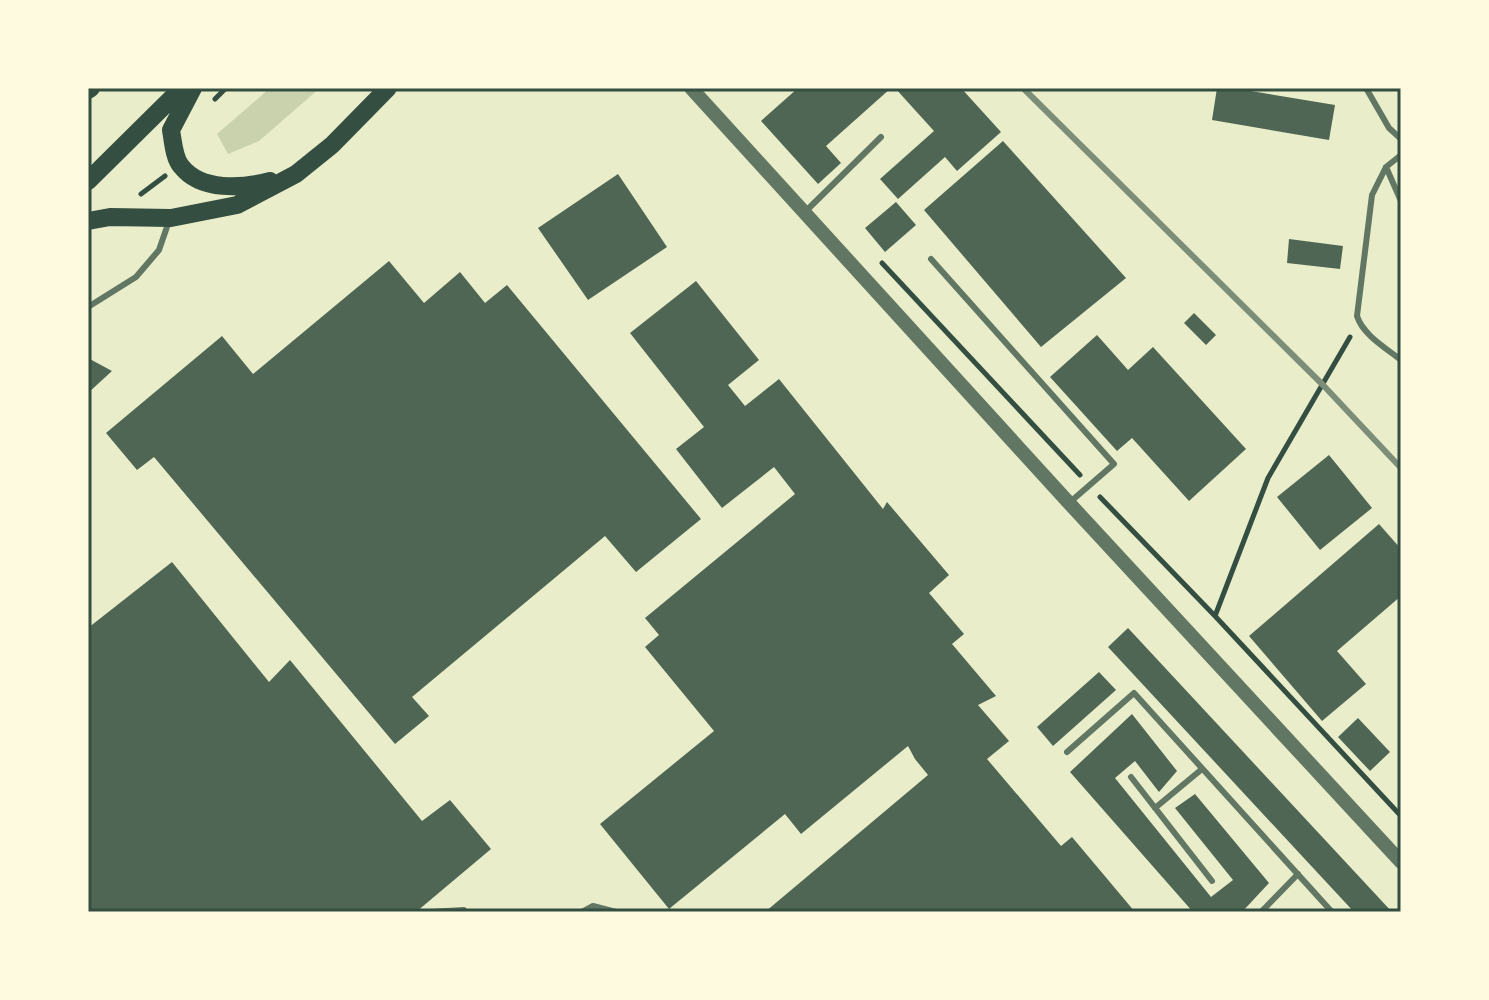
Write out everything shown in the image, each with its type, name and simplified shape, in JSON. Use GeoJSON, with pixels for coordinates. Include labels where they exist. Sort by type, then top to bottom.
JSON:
{"type":"FeatureCollection","features":[{"type":"Feature","properties":{"kind":"main road"},"geometry":{"type":"LineString","coordinates":[[88,181],[182,88]]}},
{"type":"Feature","properties":{"kind":"main road"},"geometry":{"type":"LineString","coordinates":[[193,88],[171,130],[179,165],[193,177],[221,187],[256,184],[296,174]]}},
{"type":"Feature","properties":{"kind":"main road"},"geometry":{"type":"LineString","coordinates":[[88,221],[110,217],[171,218],[237,205],[296,174],[332,145],[388,88]]}},
{"type":"Feature","properties":{"kind":"street"},"geometry":{"type":"LineString","coordinates":[[691,88],[1401,862]]}},
{"type":"Feature","properties":{"kind":"lane"},"geometry":{"type":"LineString","coordinates":[[1366,88],[1389,128],[1401,139]]}},
{"type":"Feature","properties":{"kind":"lane"},"geometry":{"type":"LineString","coordinates":[[804,214],[881,137]]}},
{"type":"Feature","properties":{"kind":"lane"},"geometry":{"type":"LineString","coordinates":[[1401,155],[1386,167],[1372,195],[1357,311],[1358,322],[1365,330],[1401,360]]}},
{"type":"Feature","properties":{"kind":"lane"},"geometry":{"type":"LineString","coordinates":[[1386,167],[1401,201]]}},
{"type":"Feature","properties":{"kind":"lane"},"geometry":{"type":"LineString","coordinates":[[88,307],[136,277],[159,250],[171,218]]}},
{"type":"Feature","properties":{"kind":"lane"},"geometry":{"type":"LineString","coordinates":[[931,259],[1114,464],[1069,503]]}},
{"type":"Feature","properties":{"kind":"lane"},"geometry":{"type":"LineString","coordinates":[[1067,752],[1134,693],[1332,912]]}},
{"type":"Feature","properties":{"kind":"lane"},"geometry":{"type":"LineString","coordinates":[[1155,808],[1202,769]]}},
{"type":"Feature","properties":{"kind":"lane"},"geometry":{"type":"LineString","coordinates":[[1131,777],[1212,881]]}},
{"type":"Feature","properties":{"kind":"lane"},"geometry":{"type":"LineString","coordinates":[[1261,912],[1298,874]]}},
{"type":"Feature","properties":{"kind":"lane"},"geometry":{"type":"LineString","coordinates":[[582,912],[593,906],[616,912]]}},
{"type":"Feature","properties":{"kind":"lane"},"geometry":{"type":"LineString","coordinates":[[429,912],[465,912]]}},
{"type":"Feature","properties":{"kind":"path"},"geometry":{"type":"LineString","coordinates":[[874,254],[1401,816]]}},
{"type":"Feature","properties":{"kind":"path"},"geometry":{"type":"LineString","coordinates":[[1215,616],[1268,478],[1358,322]]}},
{"type":"Feature","properties":{"kind":"green space"},"geometry":{"type":"Polygon","coordinates":[[[270,88],[320,88],[259,141],[228,154],[217,134],[270,88]]]}},
{"type":"Feature","properties":{"kind":"building"},"geometry":{"type":"Polygon","coordinates":[[[798,88],[891,88],[826,146],[841,163],[818,184],[761,121],[798,88]]]}},
{"type":"Feature","properties":{"kind":"building"},"geometry":{"type":"Polygon","coordinates":[[[895,88],[961,88],[1001,132],[957,171],[945,157],[898,199],[880,179],[934,131],[895,88]]]}},
{"type":"Feature","properties":{"kind":"building"},"geometry":{"type":"Polygon","coordinates":[[[1217,88],[1335,105],[1329,140],[1212,120],[1217,88]]]}},
{"type":"Feature","properties":{"kind":"building"},"geometry":{"type":"Polygon","coordinates":[[[1003,141],[1126,278],[1041,347],[924,210],[1003,141]]]}},
{"type":"Feature","properties":{"kind":"building"},"geometry":{"type":"Polygon","coordinates":[[[618,174],[667,247],[588,300],[538,228],[618,174]]]}},
{"type":"Feature","properties":{"kind":"building"},"geometry":{"type":"Polygon","coordinates":[[[896,202],[916,225],[885,252],[865,228],[896,202]]]}},
{"type":"Feature","properties":{"kind":"building"},"geometry":{"type":"Polygon","coordinates":[[[1289,239],[1343,246],[1340,269],[1287,263],[1289,239]]]}},
{"type":"Feature","properties":{"kind":"building"},"geometry":{"type":"Polygon","coordinates":[[[389,261],[424,303],[460,272],[485,303],[507,285],[701,519],[636,572],[605,536],[412,697],[429,716],[395,744],[154,457],[137,470],[106,433],[222,336],[253,374],[389,261]]]}},
{"type":"Feature","properties":{"kind":"building"},"geometry":{"type":"Polygon","coordinates":[[[696,281],[759,360],[728,385],[745,406],[779,379],[883,509],[887,502],[949,575],[929,593],[964,634],[952,644],[996,696],[978,705],[1009,741],[987,759],[1061,846],[1072,837],[1135,912],[765,912],[928,775],[908,746],[801,834],[785,814],[669,909],[600,824],[714,731],[645,647],[659,635],[645,618],[795,494],[774,467],[722,508],[676,449],[704,427],[630,333],[696,281]]]}},
{"type":"Feature","properties":{"kind":"building"},"geometry":{"type":"Polygon","coordinates":[[[1194,313],[1216,335],[1206,345],[1184,323],[1194,313]]]}},
{"type":"Feature","properties":{"kind":"building"},"geometry":{"type":"Polygon","coordinates":[[[1097,335],[1128,370],[1153,347],[1246,449],[1189,501],[1132,438],[1117,451],[1050,377],[1097,335]]]}},
{"type":"Feature","properties":{"kind":"building"},"geometry":{"type":"Polygon","coordinates":[[[88,358],[112,371],[88,393],[88,358]]]}},
{"type":"Feature","properties":{"kind":"building"},"geometry":{"type":"Polygon","coordinates":[[[1329,455],[1372,508],[1320,550],[1277,497],[1329,455]]]}},
{"type":"Feature","properties":{"kind":"building"},"geometry":{"type":"Polygon","coordinates":[[[1379,524],[1401,549],[1401,596],[1337,651],[1366,684],[1322,721],[1249,636],[1379,524]]]}},
{"type":"Feature","properties":{"kind":"building"},"geometry":{"type":"Polygon","coordinates":[[[172,562],[269,682],[290,660],[422,821],[450,800],[491,849],[416,912],[88,912],[88,628],[172,562]]]}},
{"type":"Feature","properties":{"kind":"building"},"geometry":{"type":"Polygon","coordinates":[[[1128,628],[1392,912],[1354,912],[1108,647],[1128,628]]]}},
{"type":"Feature","properties":{"kind":"building"},"geometry":{"type":"Polygon","coordinates":[[[1099,672],[1116,690],[1053,746],[1037,727],[1099,672]]]}},
{"type":"Feature","properties":{"kind":"building"},"geometry":{"type":"Polygon","coordinates":[[[1132,714],[1177,771],[1159,792],[1135,761],[1115,778],[1211,897],[1233,880],[1175,808],[1195,794],[1269,883],[1242,912],[1193,912],[1070,772],[1132,714]]]}},
{"type":"Feature","properties":{"kind":"building"},"geometry":{"type":"Polygon","coordinates":[[[1358,718],[1390,752],[1370,771],[1338,737],[1358,718]]]}},
{"type":"Feature","properties":{"kind":"railway"},"geometry":{"type":"LineString","coordinates":[[1023,88],[1323,385],[1401,468]]}}]}
